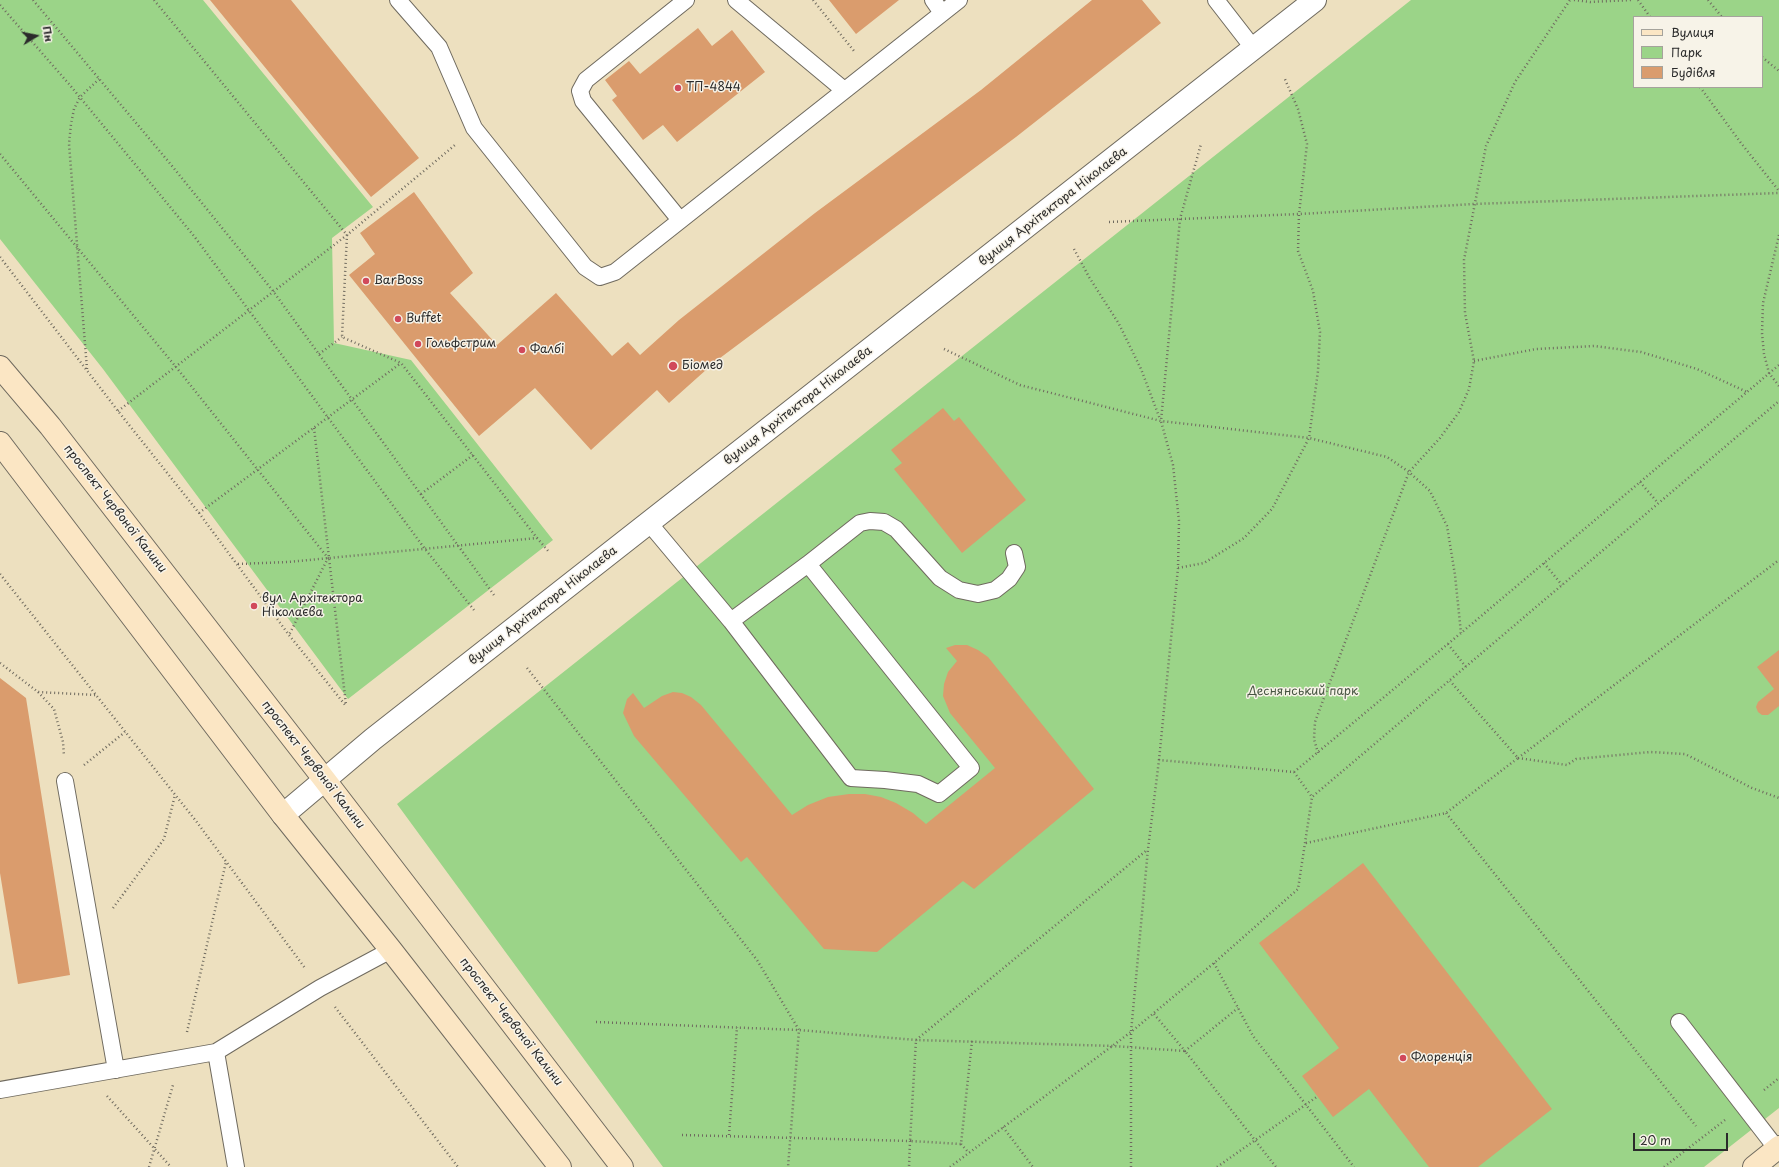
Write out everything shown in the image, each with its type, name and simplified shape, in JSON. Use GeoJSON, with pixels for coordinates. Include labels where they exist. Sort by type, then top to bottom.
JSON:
{"type":"FeatureCollection","features":[{"type":"Feature","properties":{"kind":"main road","name":"проспект Червоної Калини"},"geometry":{"type":"LineString","coordinates":[[0,367],[50,426],[622,1167]]}},
{"type":"Feature","properties":{"kind":"main road"},"geometry":{"type":"LineString","coordinates":[[0,443],[283,815],[392,950],[560,1167]]}},
{"type":"Feature","properties":{"kind":"main road"},"geometry":{"type":"LineString","coordinates":[[1754,1167],[1778,1148]]}},
{"type":"Feature","properties":{"kind":"street","name":"вулиця Архітектора Ніколаєва"},"geometry":{"type":"LineString","coordinates":[[283,815],[373,739],[1315,0]]}},
{"type":"Feature","properties":{"kind":"lane"},"geometry":{"type":"LineString","coordinates":[[398,0],[439,47],[474,128],[585,267],[600,277],[615,272],[959,0]]}},
{"type":"Feature","properties":{"kind":"lane"},"geometry":{"type":"LineString","coordinates":[[680,220],[583,101],[580,90],[586,80],[686,0]]}},
{"type":"Feature","properties":{"kind":"lane"},"geometry":{"type":"LineString","coordinates":[[736,0],[844,90]]}},
{"type":"Feature","properties":{"kind":"lane"},"geometry":{"type":"LineString","coordinates":[[933,0],[942,13]]}},
{"type":"Feature","properties":{"kind":"lane"},"geometry":{"type":"LineString","coordinates":[[1216,0],[1254,49]]}},
{"type":"Feature","properties":{"kind":"lane"},"geometry":{"type":"LineString","coordinates":[[732,621],[860,524],[870,521],[884,522],[896,529],[940,578],[959,590],[978,594],[996,590],[1010,579],[1017,567],[1014,553]]}},
{"type":"Feature","properties":{"kind":"lane"},"geometry":{"type":"LineString","coordinates":[[649,523],[732,621],[851,778],[918,784],[939,794],[971,768],[808,564]]}},
{"type":"Feature","properties":{"kind":"lane"},"geometry":{"type":"LineString","coordinates":[[65,781],[116,1070]]}},
{"type":"Feature","properties":{"kind":"lane"},"geometry":{"type":"LineString","coordinates":[[0,1090],[216,1052],[320,988],[392,950]]}},
{"type":"Feature","properties":{"kind":"lane"},"geometry":{"type":"LineString","coordinates":[[1679,1022],[1778,1148]]}},
{"type":"Feature","properties":{"kind":"lane"},"geometry":{"type":"LineString","coordinates":[[216,1052],[236,1167]]}},
{"type":"Feature","properties":{"kind":"path"},"geometry":{"type":"LineString","coordinates":[[33,0],[273,291],[494,594]]}},
{"type":"Feature","properties":{"kind":"path"},"geometry":{"type":"LineString","coordinates":[[154,0],[347,235],[342,338]]}},
{"type":"Feature","properties":{"kind":"path"},"geometry":{"type":"LineString","coordinates":[[813,0],[870,70]]}},
{"type":"Feature","properties":{"kind":"path"},"geometry":{"type":"LineString","coordinates":[[1318,753],[1314,739],[1316,722],[1410,472],[1440,438],[1459,412],[1469,389],[1474,361],[1465,313],[1464,260],[1486,146],[1515,82],[1570,0]]}},
{"type":"Feature","properties":{"kind":"path"},"geometry":{"type":"LineString","coordinates":[[1574,0],[1590,2],[1631,0]]}},
{"type":"Feature","properties":{"kind":"path"},"geometry":{"type":"LineString","coordinates":[[1638,0],[1649,16]]}},
{"type":"Feature","properties":{"kind":"path"},"geometry":{"type":"LineString","coordinates":[[1708,0],[1721,16]]}},
{"type":"Feature","properties":{"kind":"path"},"geometry":{"type":"LineString","coordinates":[[0,5],[80,97],[194,236],[425,549],[474,610]]}},
{"type":"Feature","properties":{"kind":"path"},"geometry":{"type":"LineString","coordinates":[[1763,58],[1779,71]]}},
{"type":"Feature","properties":{"kind":"path"},"geometry":{"type":"LineString","coordinates":[[1178,568],[1204,563],[1244,538],[1272,509],[1309,438],[1318,371],[1320,332],[1313,290],[1298,251],[1299,214],[1307,144],[1298,109],[1284,77]]}},
{"type":"Feature","properties":{"kind":"path"},"geometry":{"type":"LineString","coordinates":[[87,370],[69,144],[71,124],[80,97],[99,79]]}},
{"type":"Feature","properties":{"kind":"path"},"geometry":{"type":"LineString","coordinates":[[1701,88],[1779,192]]}},
{"type":"Feature","properties":{"kind":"path"},"geometry":{"type":"LineString","coordinates":[[118,411],[347,235],[474,128]]}},
{"type":"Feature","properties":{"kind":"path"},"geometry":{"type":"LineString","coordinates":[[1161,421],[1180,220],[1201,144]]}},
{"type":"Feature","properties":{"kind":"path"},"geometry":{"type":"LineString","coordinates":[[0,154],[176,367],[328,558]]}},
{"type":"Feature","properties":{"kind":"path"},"geometry":{"type":"LineString","coordinates":[[1109,222],[1180,220],[1474,204],[1779,192]]}},
{"type":"Feature","properties":{"kind":"path"},"geometry":{"type":"LineString","coordinates":[[1779,235],[1763,303],[1762,333],[1764,354],[1769,374],[1779,386]]}},
{"type":"Feature","properties":{"kind":"path"},"geometry":{"type":"LineString","coordinates":[[1074,249],[1089,277],[1119,324],[1141,369],[1161,421],[1173,465],[1179,521],[1178,568],[1159,760],[1148,849],[1131,1032],[1131,1167]]}},
{"type":"Feature","properties":{"kind":"path"},"geometry":{"type":"LineString","coordinates":[[0,257],[118,411],[199,513],[289,635],[346,706],[314,428]]}},
{"type":"Feature","properties":{"kind":"path"},"geometry":{"type":"LineString","coordinates":[[319,354],[342,338]]}},
{"type":"Feature","properties":{"kind":"path"},"geometry":{"type":"LineString","coordinates":[[342,338],[402,363],[549,552]]}},
{"type":"Feature","properties":{"kind":"path"},"geometry":{"type":"LineString","coordinates":[[1474,361],[1536,349],[1594,346],[1641,352],[1697,369],[1747,392]]}},
{"type":"Feature","properties":{"kind":"path"},"geometry":{"type":"LineString","coordinates":[[944,349],[1020,385],[1161,421],[1309,438],[1387,457],[1410,472],[1430,491],[1447,526],[1455,575],[1461,633]]}},
{"type":"Feature","properties":{"kind":"path"},"geometry":{"type":"LineString","coordinates":[[199,513],[402,363]]}},
{"type":"Feature","properties":{"kind":"path"},"geometry":{"type":"LineString","coordinates":[[1159,760],[1294,772],[1779,365]]}},
{"type":"Feature","properties":{"kind":"path"},"geometry":{"type":"LineString","coordinates":[[950,1167],[1154,1014],[1298,889],[1312,797],[1779,401]]}},
{"type":"Feature","properties":{"kind":"path"},"geometry":{"type":"LineString","coordinates":[[421,494],[473,455]]}},
{"type":"Feature","properties":{"kind":"path"},"geometry":{"type":"LineString","coordinates":[[1640,482],[1658,503]]}},
{"type":"Feature","properties":{"kind":"path"},"geometry":{"type":"LineString","coordinates":[[237,564],[288,562],[537,538]]}},
{"type":"Feature","properties":{"kind":"path"},"geometry":{"type":"LineString","coordinates":[[289,635],[328,558]]}},
{"type":"Feature","properties":{"kind":"path"},"geometry":{"type":"LineString","coordinates":[[1306,842],[1446,813],[1779,560]]}},
{"type":"Feature","properties":{"kind":"path"},"geometry":{"type":"LineString","coordinates":[[1544,563],[1562,585]]}},
{"type":"Feature","properties":{"kind":"path"},"geometry":{"type":"LineString","coordinates":[[0,574],[175,795],[320,988],[458,1167]]}},
{"type":"Feature","properties":{"kind":"path"},"geometry":{"type":"LineString","coordinates":[[1448,644],[1466,667]]}},
{"type":"Feature","properties":{"kind":"path"},"geometry":{"type":"LineString","coordinates":[[0,662],[38,692],[54,709],[63,742],[65,781]]}},
{"type":"Feature","properties":{"kind":"path"},"geometry":{"type":"LineString","coordinates":[[527,668],[757,960],[799,1030],[788,1167]]}},
{"type":"Feature","properties":{"kind":"path"},"geometry":{"type":"LineString","coordinates":[[1450,680],[1518,758],[1567,765],[1576,759],[1643,753],[1685,754],[1752,788],[1779,798]]}},
{"type":"Feature","properties":{"kind":"path"},"geometry":{"type":"LineString","coordinates":[[38,692],[96,695]]}},
{"type":"Feature","properties":{"kind":"path"},"geometry":{"type":"LineString","coordinates":[[65,781],[125,732]]}},
{"type":"Feature","properties":{"kind":"path"},"geometry":{"type":"LineString","coordinates":[[1294,772],[1312,797]]}},
{"type":"Feature","properties":{"kind":"path"},"geometry":{"type":"LineString","coordinates":[[92,936],[164,839],[175,795]]}},
{"type":"Feature","properties":{"kind":"path"},"geometry":{"type":"LineString","coordinates":[[1446,813],[1696,1126]]}},
{"type":"Feature","properties":{"kind":"path"},"geometry":{"type":"LineString","coordinates":[[909,1167],[916,1040],[1148,849]]}},
{"type":"Feature","properties":{"kind":"path"},"geometry":{"type":"LineString","coordinates":[[149,1167],[181,1059],[226,862]]}},
{"type":"Feature","properties":{"kind":"path"},"geometry":{"type":"LineString","coordinates":[[1214,963],[1254,1036],[1354,1167]]}},
{"type":"Feature","properties":{"kind":"path"},"geometry":{"type":"LineString","coordinates":[[596,1022],[799,1030],[916,1040],[1131,1046],[1185,1051],[1238,1008]]}},
{"type":"Feature","properties":{"kind":"path"},"geometry":{"type":"LineString","coordinates":[[1154,1014],[1276,1167]]}},
{"type":"Feature","properties":{"kind":"path"},"geometry":{"type":"LineString","coordinates":[[729,1136],[737,1028]]}},
{"type":"Feature","properties":{"kind":"path"},"geometry":{"type":"LineString","coordinates":[[961,1144],[972,1041]]}},
{"type":"Feature","properties":{"kind":"path"},"geometry":{"type":"LineString","coordinates":[[89,1075],[170,1167]]}},
{"type":"Feature","properties":{"kind":"path"},"geometry":{"type":"LineString","coordinates":[[1664,1167],[1779,1078]]}},
{"type":"Feature","properties":{"kind":"path"},"geometry":{"type":"LineString","coordinates":[[1217,1167],[1318,1096]]}},
{"type":"Feature","properties":{"kind":"path"},"geometry":{"type":"LineString","coordinates":[[1003,1127],[1033,1167]]}},
{"type":"Feature","properties":{"kind":"path"},"geometry":{"type":"LineString","coordinates":[[682,1135],[790,1137],[961,1144],[969,1153]]}},
{"type":"Feature","properties":{"kind":"green space"},"geometry":{"type":"Polygon","coordinates":[[[0,0],[203,0],[373,207],[332,238],[334,343],[411,360],[553,540],[348,699],[103,369],[0,239],[0,0]]]}},
{"type":"Feature","properties":{"kind":"green space","name":"Деснянський парк"},"geometry":{"type":"Polygon","coordinates":[[[1411,0],[1779,0],[1779,1108],[1704,1167],[663,1167],[397,804],[1411,0]]]}},
{"type":"Feature","properties":{"kind":"building"},"geometry":{"type":"Polygon","coordinates":[[[210,0],[291,0],[419,158],[371,197],[210,0]]]}},
{"type":"Feature","properties":{"kind":"building"},"geometry":{"type":"Polygon","coordinates":[[[829,0],[899,0],[856,34],[829,0]]]}},
{"type":"Feature","properties":{"kind":"building"},"geometry":{"type":"Polygon","coordinates":[[[1092,0],[1142,0],[1161,23],[1016,137],[716,361],[669,403],[657,390],[591,450],[535,388],[479,436],[349,275],[375,254],[360,233],[414,192],[473,273],[450,293],[497,345],[556,293],[612,356],[628,342],[640,355],[679,320],[815,213],[981,90],[1092,0]]]}},
{"type":"Feature","properties":{"kind":"building","name":"ТП-4844"},"geometry":{"type":"Polygon","coordinates":[[[698,28],[712,46],[732,30],[765,72],[677,142],[663,125],[643,140],[612,100],[617,96],[605,80],[629,61],[640,74],[698,28]]]}},
{"type":"Feature","properties":{"kind":"building"},"geometry":{"type":"Polygon","coordinates":[[[943,408],[954,421],[959,417],[1026,500],[962,553],[894,469],[902,463],[891,450],[943,408]]]}},
{"type":"Feature","properties":{"kind":"building"},"geometry":{"type":"Polygon","coordinates":[[[955,645],[967,645],[988,657],[1094,789],[974,889],[963,881],[877,952],[824,949],[747,857],[741,862],[634,736],[623,713],[627,699],[633,693],[644,708],[662,696],[673,692],[682,693],[691,697],[701,705],[792,815],[808,805],[828,797],[849,794],[865,794],[881,797],[896,803],[913,813],[926,824],[995,768],[950,713],[943,696],[944,684],[948,672],[957,661],[946,648],[955,645]]]}},
{"type":"Feature","properties":{"kind":"building"},"geometry":{"type":"Polygon","coordinates":[[[1779,650],[1779,706],[1768,715],[1762,715],[1758,712],[1756,707],[1758,702],[1774,689],[1757,667],[1779,650]]]}},
{"type":"Feature","properties":{"kind":"building"},"geometry":{"type":"Polygon","coordinates":[[[0,678],[26,698],[70,975],[18,984],[0,873],[0,678]]]}},
{"type":"Feature","properties":{"kind":"building"},"geometry":{"type":"Polygon","coordinates":[[[1363,863],[1552,1109],[1478,1167],[1429,1167],[1369,1089],[1333,1117],[1302,1076],[1339,1048],[1259,943],[1363,863]]]}},
{"type":"Feature","properties":{"kind":"place","name":"ТП-4844"},"geometry":{"type":"Point","coordinates":[678,88]}},
{"type":"Feature","properties":{"kind":"place","name":"BarBoss"},"geometry":{"type":"Point","coordinates":[366,281]}},
{"type":"Feature","properties":{"kind":"place","name":"Buffet"},"geometry":{"type":"Point","coordinates":[398,319]}},
{"type":"Feature","properties":{"kind":"place","name":"Гольфстрим"},"geometry":{"type":"Point","coordinates":[418,344]}},
{"type":"Feature","properties":{"kind":"place","name":"Фалбі"},"geometry":{"type":"Point","coordinates":[522,350]}},
{"type":"Feature","properties":{"kind":"place","name":"Біомед"},"geometry":{"type":"Point","coordinates":[673,366]}},
{"type":"Feature","properties":{"kind":"place","name":"вул. Архітектора Ніколаєва"},"geometry":{"type":"Point","coordinates":[254,606]}},
{"type":"Feature","properties":{"kind":"place","name":"Флоренція"},"geometry":{"type":"Point","coordinates":[1403,1058]}}]}
